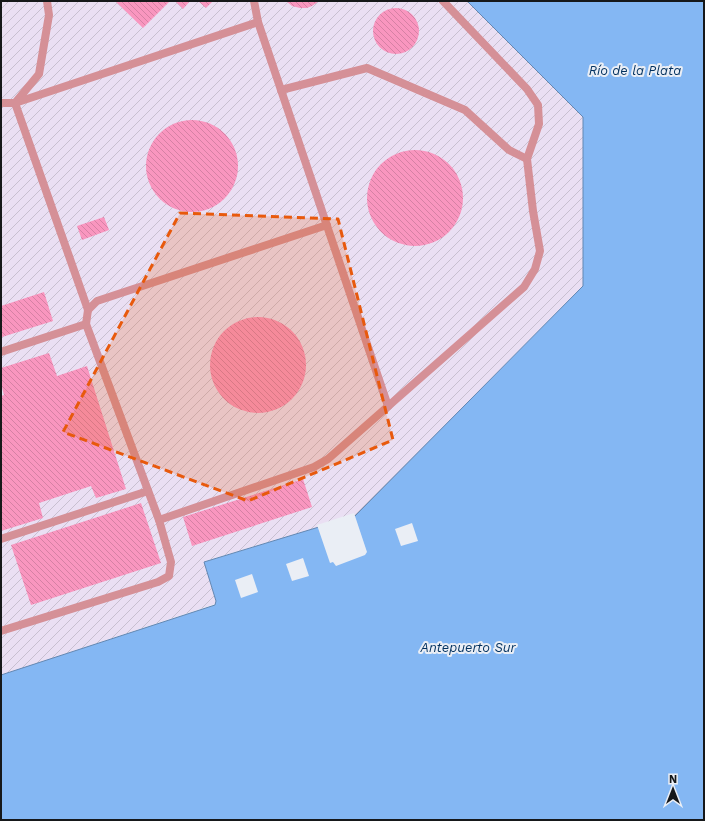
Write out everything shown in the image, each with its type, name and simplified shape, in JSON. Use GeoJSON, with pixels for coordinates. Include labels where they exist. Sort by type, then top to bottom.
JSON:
{"type":"FeatureCollection","features":[{"type":"Feature","properties":{"kind":"lane"},"geometry":{"type":"LineString","coordinates":[[15,103],[39,74],[49,15],[47,1]]}},
{"type":"Feature","properties":{"kind":"lane"},"geometry":{"type":"LineString","coordinates":[[254,1],[258,22],[388,406]]}},
{"type":"Feature","properties":{"kind":"lane"},"geometry":{"type":"LineString","coordinates":[[159,520],[314,467],[328,459],[524,287],[535,270],[540,251],[533,211],[527,158],[539,124],[538,105],[527,89],[443,1]]}},
{"type":"Feature","properties":{"kind":"lane"},"geometry":{"type":"LineString","coordinates":[[1,102],[15,103],[258,22]]}},
{"type":"Feature","properties":{"kind":"lane"},"geometry":{"type":"LineString","coordinates":[[281,90],[367,68],[465,110],[509,150],[527,158]]}},
{"type":"Feature","properties":{"kind":"lane"},"geometry":{"type":"LineString","coordinates":[[1,631],[158,582],[169,576],[171,562],[159,520],[86,324],[88,310],[15,103]]}},
{"type":"Feature","properties":{"kind":"lane"},"geometry":{"type":"LineString","coordinates":[[88,310],[97,301],[327,225]]}},
{"type":"Feature","properties":{"kind":"lane"},"geometry":{"type":"LineString","coordinates":[[1,352],[86,324]]}},
{"type":"Feature","properties":{"kind":"lane"},"geometry":{"type":"LineString","coordinates":[[1,540],[148,491]]}},
{"type":"Feature","properties":{"kind":"highlighted area"},"geometry":{"type":"Polygon","coordinates":[[[180,213],[338,219],[393,440],[248,501],[63,432],[180,213]]]}},
{"type":"Feature","properties":{"kind":"shaded area"},"geometry":{"type":"Polygon","coordinates":[[[1,1],[467,1],[583,117],[583,286],[355,516],[205,561],[216,601],[215,604],[1,675],[1,1]]]}},
{"type":"Feature","properties":{"kind":"water","name":"Antepuerto Sur"},"geometry":{"type":"Polygon","coordinates":[[[467,1],[704,1],[704,820],[1,820],[1,675],[215,605],[216,601],[204,562],[355,516],[583,286],[583,117],[467,1]]]}},
{"type":"Feature","properties":{"kind":"pier"},"geometry":{"type":"Polygon","coordinates":[[[354,513],[367,552],[365,555],[336,566],[333,562],[330,563],[317,525],[354,513]]]}},
{"type":"Feature","properties":{"kind":"pier"},"geometry":{"type":"Polygon","coordinates":[[[412,523],[418,541],[401,546],[395,529],[412,523]]]}},
{"type":"Feature","properties":{"kind":"pier"},"geometry":{"type":"Polygon","coordinates":[[[303,558],[309,576],[292,581],[286,564],[303,558]]]}},
{"type":"Feature","properties":{"kind":"pier"},"geometry":{"type":"Polygon","coordinates":[[[252,574],[258,592],[241,598],[235,580],[252,574]]]}},
{"type":"Feature","properties":{"kind":"building"},"geometry":{"type":"Polygon","coordinates":[[[115,1],[170,1],[143,28],[115,1]]]}},
{"type":"Feature","properties":{"kind":"building"},"geometry":{"type":"Polygon","coordinates":[[[175,1],[190,1],[183,9],[175,1]]]}},
{"type":"Feature","properties":{"kind":"building"},"geometry":{"type":"Polygon","coordinates":[[[198,1],[213,1],[206,8],[198,1]]]}},
{"type":"Feature","properties":{"kind":"building"},"geometry":{"type":"Polygon","coordinates":[[[286,1],[319,1],[307,8],[300,8],[292,6],[286,1]]]}},
{"type":"Feature","properties":{"kind":"building"},"geometry":{"type":"Polygon","coordinates":[[[396,8],[409,12],[415,18],[419,31],[415,44],[409,50],[396,54],[383,50],[377,44],[373,31],[377,18],[383,12],[396,8]]]}},
{"type":"Feature","properties":{"kind":"building"},"geometry":{"type":"Polygon","coordinates":[[[183,120],[201,120],[218,127],[231,140],[238,157],[238,175],[231,192],[218,205],[201,212],[183,212],[166,205],[153,192],[146,175],[146,157],[153,140],[166,127],[183,120]]]}},
{"type":"Feature","properties":{"kind":"building"},"geometry":{"type":"Polygon","coordinates":[[[415,150],[433,154],[442,158],[449,164],[455,171],[459,180],[463,198],[459,216],[455,225],[449,232],[442,238],[433,242],[415,246],[397,242],[388,238],[381,232],[375,225],[371,216],[367,198],[371,180],[375,171],[381,164],[388,158],[397,154],[415,150]]]}},
{"type":"Feature","properties":{"kind":"building"},"geometry":{"type":"Polygon","coordinates":[[[104,217],[109,230],[82,240],[77,226],[104,217]]]}},
{"type":"Feature","properties":{"kind":"building"},"geometry":{"type":"Polygon","coordinates":[[[44,292],[53,321],[2,337],[1,306],[44,292]]]}},
{"type":"Feature","properties":{"kind":"building"},"geometry":{"type":"Polygon","coordinates":[[[249,317],[267,317],[277,320],[285,325],[298,338],[303,346],[306,356],[306,374],[303,384],[292,399],[285,405],[277,410],[267,413],[249,413],[239,410],[231,405],[218,392],[213,384],[210,374],[210,356],[213,346],[218,338],[231,325],[239,320],[249,317]]]}},
{"type":"Feature","properties":{"kind":"building"},"geometry":{"type":"Polygon","coordinates":[[[49,353],[57,376],[87,366],[126,489],[96,498],[91,486],[39,503],[43,518],[1,531],[1,396],[4,395],[1,384],[1,368],[49,353]]]}},
{"type":"Feature","properties":{"kind":"building"},"geometry":{"type":"Polygon","coordinates":[[[303,479],[312,507],[192,546],[183,517],[303,479]]]}},
{"type":"Feature","properties":{"kind":"building"},"geometry":{"type":"Polygon","coordinates":[[[141,503],[161,563],[31,605],[11,545],[141,503]]]}},
{"type":"Feature","properties":{"kind":"water label","name":"Río de la Plata"},"geometry":{"type":"Point","coordinates":[635,70]}}]}
